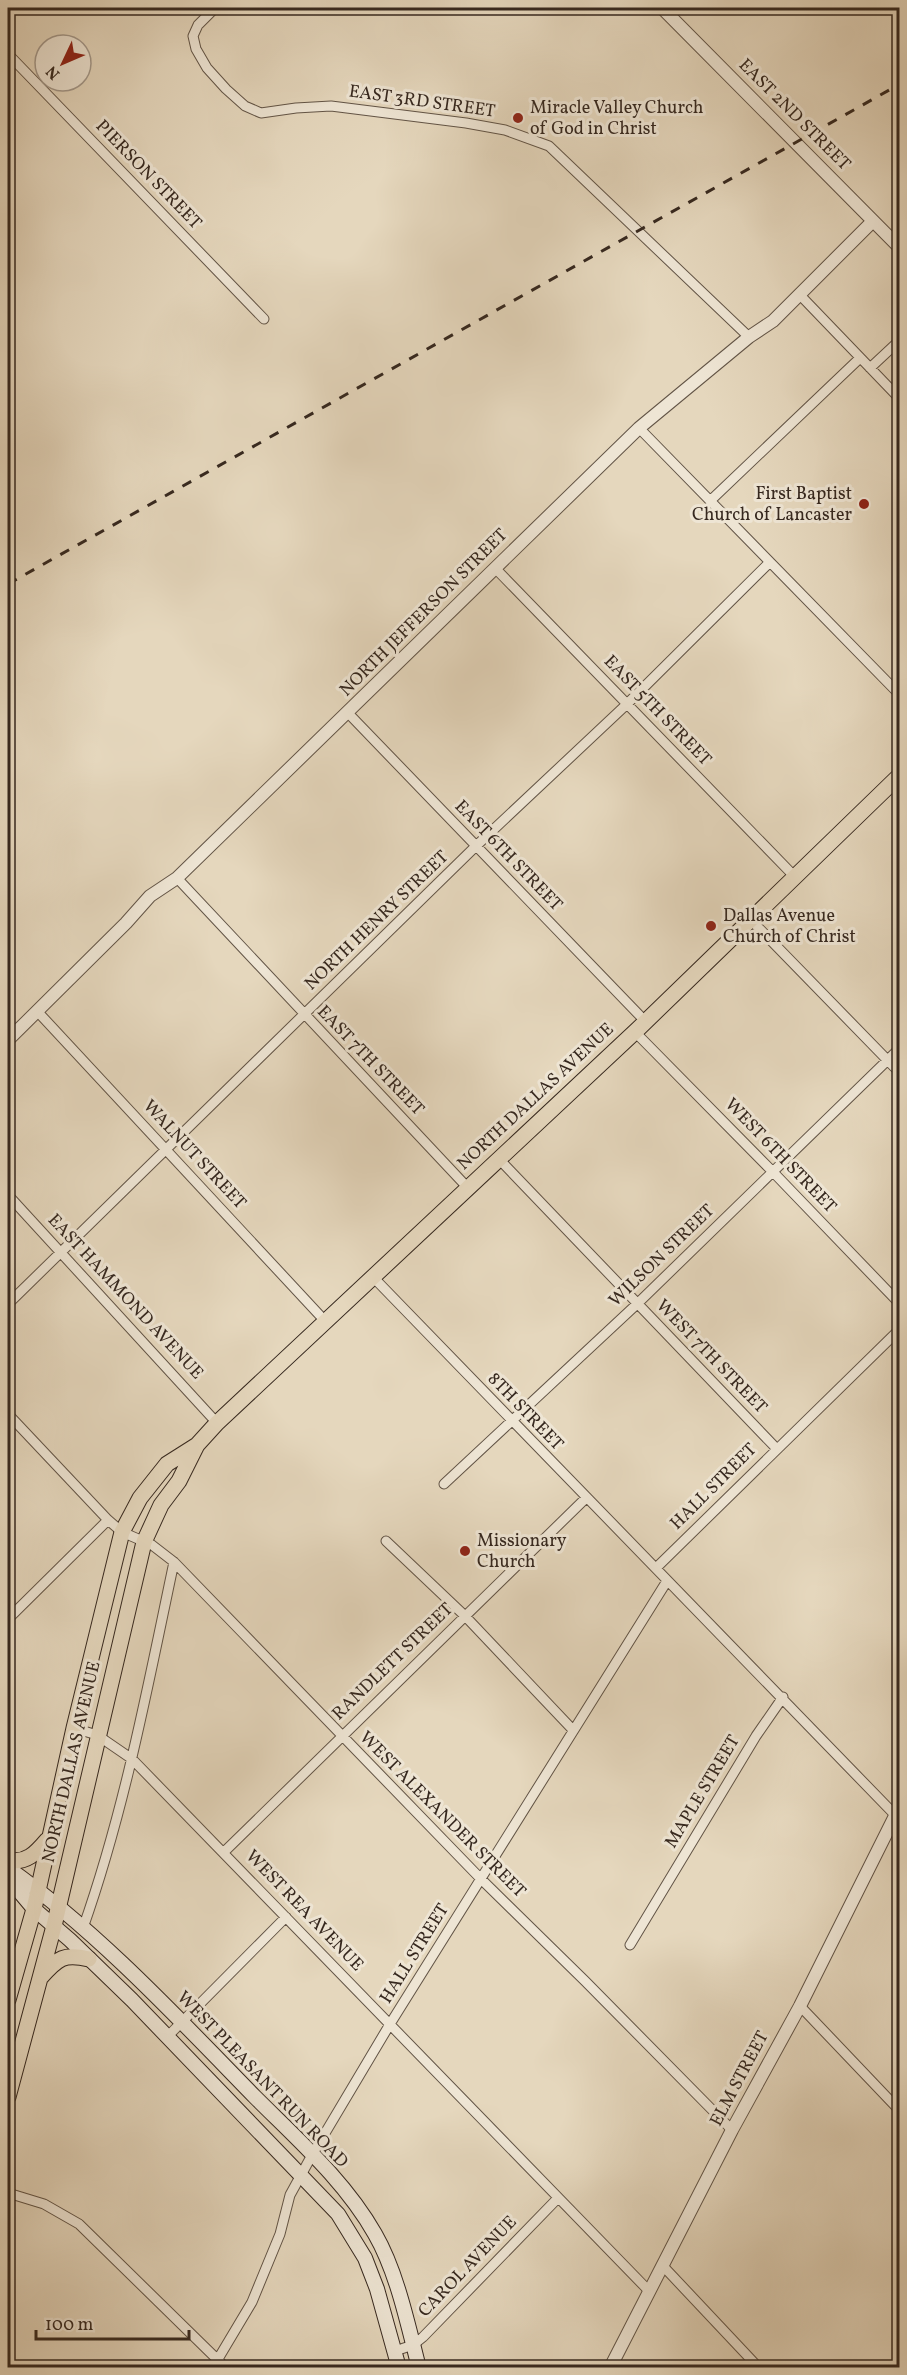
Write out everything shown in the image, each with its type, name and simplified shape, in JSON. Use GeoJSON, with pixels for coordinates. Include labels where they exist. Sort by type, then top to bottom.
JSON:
{"type":"FeatureCollection","features":[{"type":"Feature","properties":{"kind":"main road","name":"NORTH DALLAS AVENUE"},"geometry":{"type":"LineString","coordinates":[[8,2097],[10,2079],[54,1926],[144,1542],[161,1505],[179,1480],[197,1445],[217,1423],[467,1187],[640,1027],[900,776]]}},
{"type":"Feature","properties":{"kind":"main road","name":"NORTH DALLAS AVENUE"},"geometry":{"type":"LineString","coordinates":[[8,2000],[34,1909],[74,1728],[122,1532],[140,1498],[167,1464],[197,1445]]}},
{"type":"Feature","properties":{"kind":"main road"},"geometry":{"type":"LineString","coordinates":[[8,1860],[16,1862],[30,1858],[49,1838]]}},
{"type":"Feature","properties":{"kind":"main road","name":"WEST PLEASANT RUN ROAD"},"geometry":{"type":"LineString","coordinates":[[8,1868],[38,1889],[83,1928],[182,2022],[342,2187],[375,2234],[391,2272],[419,2367]]}},
{"type":"Feature","properties":{"kind":"main road","name":"WEST PLEASANT RUN ROAD"},"geometry":{"type":"LineString","coordinates":[[8,1878],[34,1909],[89,1959],[167,2037],[338,2214],[365,2258],[377,2289],[399,2367]]}},
{"type":"Feature","properties":{"kind":"main road"},"geometry":{"type":"LineString","coordinates":[[41,1977],[58,1960],[66,1956],[75,1955],[89,1959]]}},
{"type":"Feature","properties":{"kind":"street","name":"EAST 3RD STREET"},"geometry":{"type":"LineString","coordinates":[[215,8],[198,25],[193,36],[196,49],[207,68],[245,106],[261,113],[331,106],[466,123],[505,130],[549,146],[749,337]]}},
{"type":"Feature","properties":{"kind":"street","name":"EAST 2ND STREET"},"geometry":{"type":"LineString","coordinates":[[662,8],[900,248]]}},
{"type":"Feature","properties":{"kind":"street","name":"PIERSON STREET"},"geometry":{"type":"LineString","coordinates":[[8,54],[264,319]]}},
{"type":"Feature","properties":{"kind":"street","name":"NORTH JEFFERSON STREET"},"geometry":{"type":"LineString","coordinates":[[8,1040],[150,896],[177,878],[639,428],[749,337],[773,321],[873,221]]}},
{"type":"Feature","properties":{"kind":"street"},"geometry":{"type":"LineString","coordinates":[[800,295],[900,399]]}},
{"type":"Feature","properties":{"kind":"street"},"geometry":{"type":"LineString","coordinates":[[870,368],[900,340]]}},
{"type":"Feature","properties":{"kind":"street"},"geometry":{"type":"LineString","coordinates":[[710,501],[860,358]]}},
{"type":"Feature","properties":{"kind":"street"},"geometry":{"type":"LineString","coordinates":[[639,428],[900,695]]}},
{"type":"Feature","properties":{"kind":"street","name":"NORTH HENRY STREET"},"geometry":{"type":"LineString","coordinates":[[8,1304],[63,1253],[476,846],[627,705],[770,562]]}},
{"type":"Feature","properties":{"kind":"street","name":"EAST 5TH STREET"},"geometry":{"type":"LineString","coordinates":[[495,568],[795,877]]}},
{"type":"Feature","properties":{"kind":"street","name":"EAST 6TH STREET"},"geometry":{"type":"LineString","coordinates":[[348,713],[476,846],[640,1027]]}},
{"type":"Feature","properties":{"kind":"street","name":"EAST 7TH STREET"},"geometry":{"type":"LineString","coordinates":[[177,878],[467,1187]]}},
{"type":"Feature","properties":{"kind":"street"},"geometry":{"type":"LineString","coordinates":[[750,919],[900,1073]]}},
{"type":"Feature","properties":{"kind":"street","name":"WALNUT STREET"},"geometry":{"type":"LineString","coordinates":[[37,1011],[325,1321]]}},
{"type":"Feature","properties":{"kind":"street","name":"WEST 6TH STREET"},"geometry":{"type":"LineString","coordinates":[[640,1027],[773,1172],[900,1304]]}},
{"type":"Feature","properties":{"kind":"street","name":"WILSON STREET"},"geometry":{"type":"LineString","coordinates":[[444,1484],[637,1304],[900,1048]]}},
{"type":"Feature","properties":{"kind":"street","name":"WEST 7TH STREET"},"geometry":{"type":"LineString","coordinates":[[498,1158],[776,1448]]}},
{"type":"Feature","properties":{"kind":"street","name":"EAST HAMMOND AVENUE"},"geometry":{"type":"LineString","coordinates":[[8,1195],[217,1423]]}},
{"type":"Feature","properties":{"kind":"street","name":"8TH STREET"},"geometry":{"type":"LineString","coordinates":[[373,1277],[667,1581]]}},
{"type":"Feature","properties":{"kind":"street","name":"HALL STREET"},"geometry":{"type":"LineString","coordinates":[[656,1568],[900,1329]]}},
{"type":"Feature","properties":{"kind":"street","name":"WEST ALEXANDER STREET"},"geometry":{"type":"LineString","coordinates":[[8,1414],[108,1520],[122,1532],[144,1542],[174,1562],[481,1880],[585,1981],[732,2130]]}},
{"type":"Feature","properties":{"kind":"street","name":"RANDLETT STREET"},"geometry":{"type":"LineString","coordinates":[[224,1852],[586,1498]]}},
{"type":"Feature","properties":{"kind":"street"},"geometry":{"type":"LineString","coordinates":[[8,1619],[108,1520]]}},
{"type":"Feature","properties":{"kind":"street"},"geometry":{"type":"LineString","coordinates":[[386,1541],[465,1616],[573,1730]]}},
{"type":"Feature","properties":{"kind":"street"},"geometry":{"type":"LineString","coordinates":[[83,1928],[132,1759],[174,1562]]}},
{"type":"Feature","properties":{"kind":"street"},"geometry":{"type":"LineString","coordinates":[[667,1581],[898,1813]]}},
{"type":"Feature","properties":{"kind":"street","name":"HALL STREET"},"geometry":{"type":"LineString","coordinates":[[218,2359],[252,2302],[271,2259],[290,2195],[301,2174],[390,2024],[667,1581]]}},
{"type":"Feature","properties":{"kind":"street","name":"MAPLE STREET"},"geometry":{"type":"LineString","coordinates":[[630,1945],[756,1736],[783,1697]]}},
{"type":"Feature","properties":{"kind":"street","name":"WEST REA AVENUE"},"geometry":{"type":"LineString","coordinates":[[74,1728],[97,1735],[132,1759],[649,2290]]}},
{"type":"Feature","properties":{"kind":"street","name":"ELM STREET"},"geometry":{"type":"LineString","coordinates":[[610,2367],[732,2130],[800,2006],[898,1813]]}},
{"type":"Feature","properties":{"kind":"street"},"geometry":{"type":"LineString","coordinates":[[167,2037],[286,1917]]}},
{"type":"Feature","properties":{"kind":"street"},"geometry":{"type":"LineString","coordinates":[[800,2006],[900,2111]]}},
{"type":"Feature","properties":{"kind":"street"},"geometry":{"type":"LineString","coordinates":[[8,2193],[44,2204],[79,2224],[226,2367]]}},
{"type":"Feature","properties":{"kind":"street","name":"CAROL AVENUE"},"geometry":{"type":"LineString","coordinates":[[395,2351],[413,2345],[558,2198]]}},
{"type":"Feature","properties":{"kind":"street"},"geometry":{"type":"LineString","coordinates":[[663,2266],[759,2367]]}},
{"type":"Feature","properties":{"kind":"railway"},"geometry":{"type":"LineString","coordinates":[[8,584],[900,84]]}},
{"type":"Feature","properties":{"kind":"place","name":"Miracle Valley Church of God in Christ"},"geometry":{"type":"Point","coordinates":[518,118]}},
{"type":"Feature","properties":{"kind":"place","name":"First Baptist Church of Lancaster"},"geometry":{"type":"Point","coordinates":[864,504]}},
{"type":"Feature","properties":{"kind":"place","name":"Dallas Avenue Church of Christ"},"geometry":{"type":"Point","coordinates":[711,926]}},
{"type":"Feature","properties":{"kind":"place","name":"Missionary Church"},"geometry":{"type":"Point","coordinates":[465,1551]}}]}
